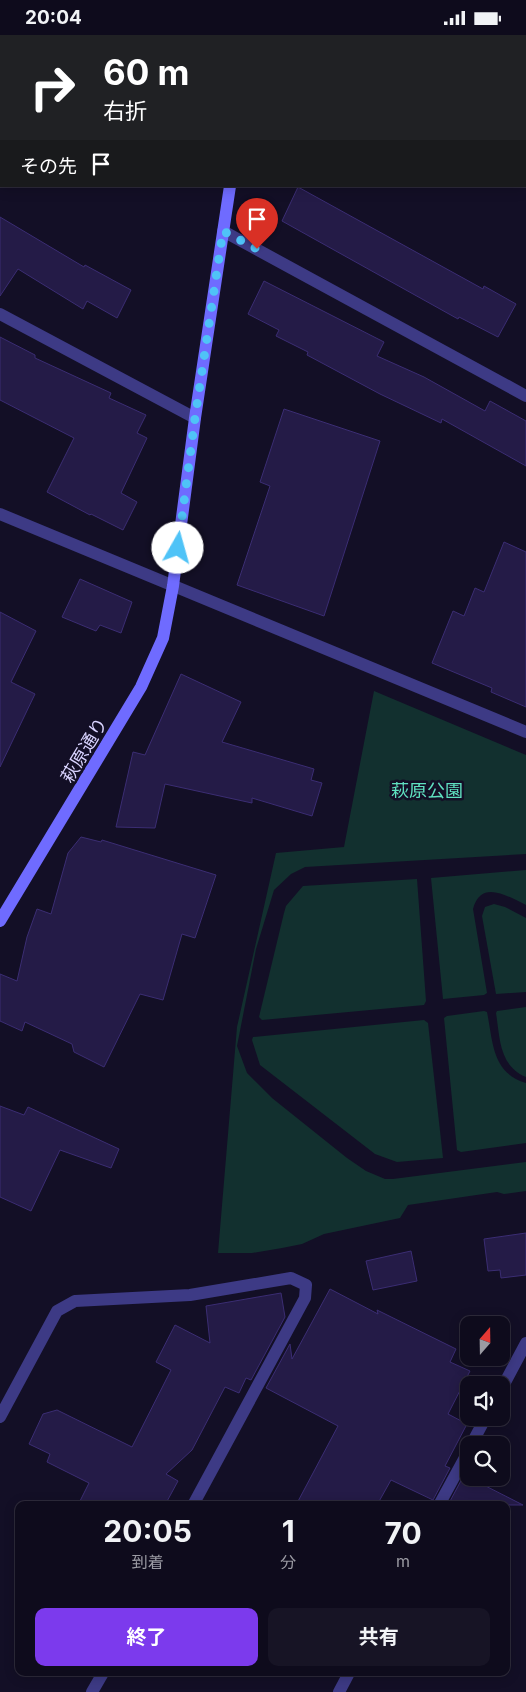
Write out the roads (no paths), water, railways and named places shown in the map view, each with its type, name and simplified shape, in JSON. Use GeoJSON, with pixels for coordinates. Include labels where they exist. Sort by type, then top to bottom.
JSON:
{"type":"FeatureCollection","features":[{"type":"Feature","properties":{"kind":"street","name":"萩原通り"},"geometry":{"type":"LineString","coordinates":[[0,921],[141,687],[163,638],[173,586],[195,418],[230,187]]}},
{"type":"Feature","properties":{"kind":"street"},"geometry":{"type":"LineString","coordinates":[[223,231],[526,396]]}},
{"type":"Feature","properties":{"kind":"street"},"geometry":{"type":"LineString","coordinates":[[0,314],[195,418]]}},
{"type":"Feature","properties":{"kind":"street"},"geometry":{"type":"LineString","coordinates":[[0,514],[526,732]]}},
{"type":"Feature","properties":{"kind":"street"},"geometry":{"type":"LineString","coordinates":[[0,1417],[57,1311],[75,1301],[190,1295],[291,1278],[306,1285],[305,1298],[195,1501]]}},
{"type":"Feature","properties":{"kind":"street"},"geometry":{"type":"LineString","coordinates":[[508,1376],[526,1343]]}},
{"type":"Feature","properties":{"kind":"street"},"geometry":{"type":"LineString","coordinates":[[441,1501],[460,1466]]}},
{"type":"Feature","properties":{"kind":"street"},"geometry":{"type":"LineString","coordinates":[[92,1692],[100,1676]]}},
{"type":"Feature","properties":{"kind":"street"},"geometry":{"type":"LineString","coordinates":[[339,1692],[347,1676]]}},
{"type":"Feature","properties":{"kind":"park label","name":"萩原公園"},"geometry":{"type":"Point","coordinates":[427,790]}}]}
